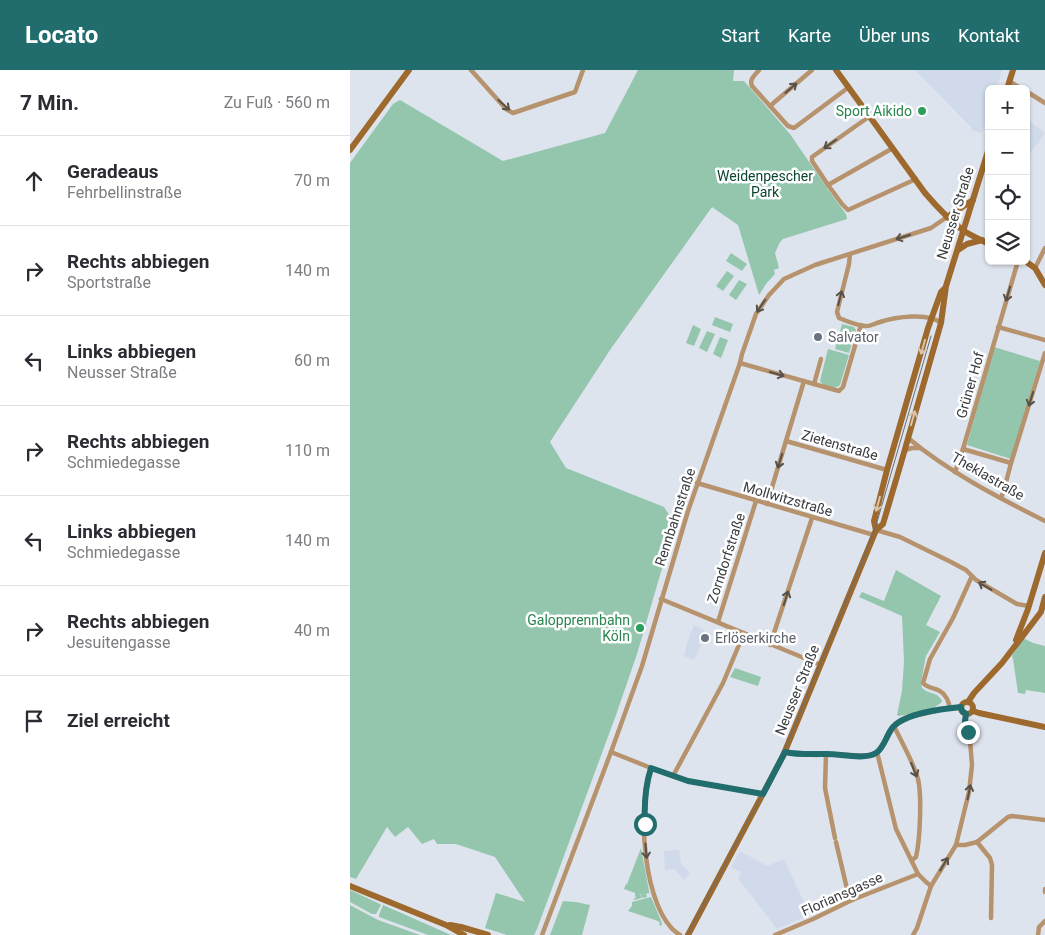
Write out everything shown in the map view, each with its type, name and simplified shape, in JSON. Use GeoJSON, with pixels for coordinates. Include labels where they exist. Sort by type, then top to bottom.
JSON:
{"type":"FeatureCollection","features":[{"type":"Feature","properties":{"kind":"main road"},"geometry":{"type":"LineString","coordinates":[[836,70],[925,193],[947,217],[963,230],[985,242]]}},
{"type":"Feature","properties":{"kind":"main road"},"geometry":{"type":"LineString","coordinates":[[1008,85],[1013,70]]}},
{"type":"Feature","properties":{"kind":"main road"},"geometry":{"type":"LineString","coordinates":[[350,150],[408,71]]}},
{"type":"Feature","properties":{"kind":"main road","name":"Neusser Straße"},"geometry":{"type":"LineString","coordinates":[[688,935],[785,752],[875,532],[883,524],[941,323],[946,286],[985,161]]}},
{"type":"Feature","properties":{"kind":"main road"},"geometry":{"type":"LineString","coordinates":[[947,217],[973,200]]}},
{"type":"Feature","properties":{"kind":"main road"},"geometry":{"type":"LineString","coordinates":[[957,251],[967,244],[982,240]]}},
{"type":"Feature","properties":{"kind":"main road"},"geometry":{"type":"LineString","coordinates":[[1030,264],[1035,268],[1045,285]]}},
{"type":"Feature","properties":{"kind":"main road","name":"Neusser Straße"},"geometry":{"type":"LineString","coordinates":[[875,532],[874,521],[887,470],[932,318],[941,292],[946,286]]}},
{"type":"Feature","properties":{"kind":"main road"},"geometry":{"type":"LineString","coordinates":[[1012,648],[1028,608],[1045,553]]}},
{"type":"Feature","properties":{"kind":"main road"},"geometry":{"type":"LineString","coordinates":[[1045,597],[1040,612],[1002,663],[968,702],[961,707],[962,711],[1045,727]]}},
{"type":"Feature","properties":{"kind":"main road"},"geometry":{"type":"LineString","coordinates":[[968,702],[973,706],[969,712]]}},
{"type":"Feature","properties":{"kind":"main road"},"geometry":{"type":"LineString","coordinates":[[350,886],[446,925],[464,935]]}},
{"type":"Feature","properties":{"kind":"main road"},"geometry":{"type":"LineString","coordinates":[[446,925],[461,927],[488,935]]}},
{"type":"Feature","properties":{"kind":"street"},"geometry":{"type":"LineString","coordinates":[[470,70],[506,109],[513,113],[575,92],[583,70]]}},
{"type":"Feature","properties":{"kind":"street"},"geometry":{"type":"LineString","coordinates":[[760,70],[752,79],[753,87],[788,126],[794,128],[849,87]]}},
{"type":"Feature","properties":{"kind":"street"},"geometry":{"type":"LineString","coordinates":[[770,106],[812,70]]}},
{"type":"Feature","properties":{"kind":"street"},"geometry":{"type":"LineString","coordinates":[[1009,81],[1016,85]]}},
{"type":"Feature","properties":{"kind":"street"},"geometry":{"type":"LineString","coordinates":[[1030,94],[1045,103]]}},
{"type":"Feature","properties":{"kind":"street"},"geometry":{"type":"LineString","coordinates":[[870,116],[812,157],[812,161],[828,185],[848,210],[916,179]]}},
{"type":"Feature","properties":{"kind":"street"},"geometry":{"type":"LineString","coordinates":[[828,185],[893,148]]}},
{"type":"Feature","properties":{"kind":"street","name":"Rennbahnstraße"},"geometry":{"type":"LineString","coordinates":[[542,935],[642,666],[696,483],[756,315],[779,283],[790,276],[815,265],[931,228],[947,217]]}},
{"type":"Feature","properties":{"kind":"street"},"geometry":{"type":"LineString","coordinates":[[1035,268],[1045,248]]}},
{"type":"Feature","properties":{"kind":"street"},"geometry":{"type":"LineString","coordinates":[[850,254],[837,316],[841,319],[868,326],[915,316],[932,318],[941,323]]}},
{"type":"Feature","properties":{"kind":"street","name":"Grüner Hof"},"geometry":{"type":"LineString","coordinates":[[955,472],[1017,265]]}},
{"type":"Feature","properties":{"kind":"street"},"geometry":{"type":"LineString","coordinates":[[740,363],[840,391],[842,390],[861,325]]}},
{"type":"Feature","properties":{"kind":"street"},"geometry":{"type":"LineString","coordinates":[[998,327],[1045,340]]}},
{"type":"Feature","properties":{"kind":"street"},"geometry":{"type":"LineString","coordinates":[[1000,498],[1045,353]]}},
{"type":"Feature","properties":{"kind":"street"},"geometry":{"type":"LineString","coordinates":[[814,384],[821,359]]}},
{"type":"Feature","properties":{"kind":"street"},"geometry":{"type":"LineString","coordinates":[[767,504],[804,381]]}},
{"type":"Feature","properties":{"kind":"street","name":"Theklastraße"},"geometry":{"type":"LineString","coordinates":[[908,438],[955,472],[1045,521]]}},
{"type":"Feature","properties":{"kind":"street","name":"Zietenstraße"},"geometry":{"type":"LineString","coordinates":[[786,441],[887,470]]}},
{"type":"Feature","properties":{"kind":"street"},"geometry":{"type":"LineString","coordinates":[[905,450],[921,448]]}},
{"type":"Feature","properties":{"kind":"street"},"geometry":{"type":"LineString","coordinates":[[962,449],[1011,463]]}},
{"type":"Feature","properties":{"kind":"street","name":"Mollwitzstraße"},"geometry":{"type":"LineString","coordinates":[[696,483],[812,518],[900,537],[966,570],[976,580],[1017,604],[1028,608],[1035,614],[1040,612]]}},
{"type":"Feature","properties":{"kind":"street","name":"Zorndorfstraße"},"geometry":{"type":"LineString","coordinates":[[718,622],[756,501]]}},
{"type":"Feature","properties":{"kind":"street"},"geometry":{"type":"LineString","coordinates":[[770,645],[812,518]]}},
{"type":"Feature","properties":{"kind":"street"},"geometry":{"type":"LineString","coordinates":[[950,708],[945,695],[940,690],[927,687],[924,683],[930,659],[972,576]]}},
{"type":"Feature","properties":{"kind":"street"},"geometry":{"type":"LineString","coordinates":[[661,599],[821,665]]}},
{"type":"Feature","properties":{"kind":"street"},"geometry":{"type":"LineString","coordinates":[[673,776],[723,683],[744,633]]}},
{"type":"Feature","properties":{"kind":"street"},"geometry":{"type":"LineString","coordinates":[[785,752],[811,755],[865,756],[873,754],[878,752],[894,726],[902,720],[908,717],[961,707]]}},
{"type":"Feature","properties":{"kind":"street"},"geometry":{"type":"LineString","coordinates":[[913,935],[931,886],[956,844],[972,773],[970,740],[965,721],[969,712]]}},
{"type":"Feature","properties":{"kind":"street"},"geometry":{"type":"LineString","coordinates":[[894,726],[919,784],[918,849],[916,856],[912,860]]}},
{"type":"Feature","properties":{"kind":"street"},"geometry":{"type":"LineString","coordinates":[[611,752],[688,781],[763,794]]}},
{"type":"Feature","properties":{"kind":"street"},"geometry":{"type":"LineString","coordinates":[[878,752],[896,829],[918,874],[931,886]]}},
{"type":"Feature","properties":{"kind":"street"},"geometry":{"type":"LineString","coordinates":[[826,754],[825,788],[835,840],[848,893],[852,900]]}},
{"type":"Feature","properties":{"kind":"street"},"geometry":{"type":"LineString","coordinates":[[651,768],[644,799],[645,839],[650,879],[665,920],[680,935]]}},
{"type":"Feature","properties":{"kind":"street"},"geometry":{"type":"LineString","coordinates":[[956,844],[977,842],[1008,817],[1045,820]]}},
{"type":"Feature","properties":{"kind":"street"},"geometry":{"type":"LineString","coordinates":[[977,842],[990,858],[992,864],[991,918]]}},
{"type":"Feature","properties":{"kind":"street","name":"Floriansgasse"},"geometry":{"type":"LineString","coordinates":[[775,935],[852,900],[918,874]]}},
{"type":"Feature","properties":{"kind":"street"},"geometry":{"type":"LineString","coordinates":[[1038,935],[1040,925],[1045,921]]}},
{"type":"Feature","properties":{"kind":"shaded area"},"geometry":{"type":"Polygon","coordinates":[[[915,70],[1002,70],[997,85],[985,85],[985,124],[982,133],[971,130],[971,127],[915,70]]]}},
{"type":"Feature","properties":{"kind":"shaded area"},"geometry":{"type":"Polygon","coordinates":[[[1030,121],[1045,133],[1030,154],[1030,121]]]}},
{"type":"Feature","properties":{"kind":"shaded area"},"geometry":{"type":"Polygon","coordinates":[[[694,625],[704,630],[698,643],[701,645],[694,660],[684,656],[694,625]]]}},
{"type":"Feature","properties":{"kind":"shaded area"},"geometry":{"type":"Polygon","coordinates":[[[679,850],[681,864],[690,873],[684,880],[674,869],[665,870],[664,851],[679,850]]]}},
{"type":"Feature","properties":{"kind":"shaded area"},"geometry":{"type":"Polygon","coordinates":[[[740,851],[767,866],[784,859],[810,915],[777,929],[738,878],[741,872],[731,867],[740,851]]]}},
{"type":"Feature","properties":{"kind":"green space","name":"Weidenpescher Park"},"geometry":{"type":"Polygon","coordinates":[[[638,70],[734,70],[733,81],[744,81],[790,134],[846,214],[847,219],[783,239],[775,253],[779,268],[774,270],[775,274],[759,295],[738,225],[712,207],[610,350],[550,442],[566,468],[664,507],[675,524],[637,654],[537,929],[534,935],[507,935],[485,928],[496,893],[525,902],[495,857],[456,844],[437,844],[434,839],[422,844],[408,827],[395,837],[387,827],[356,879],[350,877],[350,163],[393,104],[400,100],[503,161],[605,133],[638,70]]]}},
{"type":"Feature","properties":{"kind":"green space"},"geometry":{"type":"Polygon","coordinates":[[[731,253],[747,264],[742,271],[726,261],[731,253]]]}},
{"type":"Feature","properties":{"kind":"green space"},"geometry":{"type":"Polygon","coordinates":[[[727,271],[734,276],[723,291],[716,286],[727,271]]]}},
{"type":"Feature","properties":{"kind":"green space"},"geometry":{"type":"Polygon","coordinates":[[[739,280],[747,284],[736,300],[729,295],[739,280]]]}},
{"type":"Feature","properties":{"kind":"green space"},"geometry":{"type":"Polygon","coordinates":[[[715,317],[733,324],[730,332],[712,325],[715,317]]]}},
{"type":"Feature","properties":{"kind":"green space"},"geometry":{"type":"Polygon","coordinates":[[[842,324],[854,327],[856,330],[849,353],[835,349],[842,324]]]}},
{"type":"Feature","properties":{"kind":"green space"},"geometry":{"type":"Polygon","coordinates":[[[693,325],[701,329],[694,346],[686,343],[693,325]]]}},
{"type":"Feature","properties":{"kind":"green space"},"geometry":{"type":"Polygon","coordinates":[[[707,331],[715,334],[707,352],[699,348],[707,331]]]}},
{"type":"Feature","properties":{"kind":"green space"},"geometry":{"type":"Polygon","coordinates":[[[720,337],[728,340],[721,358],[713,354],[720,337]]]}},
{"type":"Feature","properties":{"kind":"green space"},"geometry":{"type":"Polygon","coordinates":[[[994,347],[1040,361],[1011,459],[967,445],[994,347]]]}},
{"type":"Feature","properties":{"kind":"green space"},"geometry":{"type":"Polygon","coordinates":[[[828,349],[849,355],[840,385],[835,387],[826,386],[820,381],[828,349]]]}},
{"type":"Feature","properties":{"kind":"green space"},"geometry":{"type":"Polygon","coordinates":[[[896,570],[941,596],[926,625],[940,632],[926,656],[921,682],[922,688],[937,695],[942,702],[931,710],[899,716],[897,715],[902,691],[904,661],[902,616],[859,597],[862,592],[884,601],[896,570]]]}},
{"type":"Feature","properties":{"kind":"green space"},"geometry":{"type":"Polygon","coordinates":[[[1023,638],[1045,646],[1045,693],[1026,690],[1025,694],[1018,693],[1012,656],[1023,638]]]}},
{"type":"Feature","properties":{"kind":"green space"},"geometry":{"type":"Polygon","coordinates":[[[735,668],[761,677],[758,686],[730,677],[735,668]]]}},
{"type":"Feature","properties":{"kind":"green space"},"geometry":{"type":"Polygon","coordinates":[[[641,848],[650,896],[649,893],[646,894],[647,897],[643,898],[639,892],[642,898],[633,900],[636,897],[635,893],[624,889],[626,884],[629,885],[627,884],[641,848]]]}},
{"type":"Feature","properties":{"kind":"green space"},"geometry":{"type":"Polygon","coordinates":[[[350,890],[380,904],[376,914],[372,914],[350,902],[350,890]]]}},
{"type":"Feature","properties":{"kind":"green space"},"geometry":{"type":"Polygon","coordinates":[[[651,897],[662,923],[661,926],[658,921],[628,911],[632,906],[632,902],[651,897]]]}},
{"type":"Feature","properties":{"kind":"green space"},"geometry":{"type":"Polygon","coordinates":[[[563,901],[590,905],[582,935],[550,935],[563,901]]]}},
{"type":"Feature","properties":{"kind":"green space"},"geometry":{"type":"Polygon","coordinates":[[[350,905],[378,920],[420,935],[350,935],[350,905]]]}},
{"type":"Feature","properties":{"kind":"green space"},"geometry":{"type":"Polygon","coordinates":[[[383,905],[451,935],[428,935],[379,917],[383,905]]]}},
{"type":"Feature","properties":{"kind":"tram line"},"geometry":{"type":"LineString","coordinates":[[687,935],[780,761],[862,562],[877,522],[931,336]]}},
{"type":"Feature","properties":{"kind":"place","name":"Sport Aikido"},"geometry":{"type":"Point","coordinates":[922,111]}},
{"type":"Feature","properties":{"kind":"place","name":"Salvator"},"geometry":{"type":"Point","coordinates":[818,337]}},
{"type":"Feature","properties":{"kind":"place","name":"Galopprennbahn Köln"},"geometry":{"type":"Point","coordinates":[640,628]}},
{"type":"Feature","properties":{"kind":"place","name":"Erlöserkirche"},"geometry":{"type":"Point","coordinates":[705,638]}},
{"type":"Feature","properties":{"kind":"route"},"geometry":{"type":"LineString","coordinates":[[645,824],[644,799],[651,768],[688,781],[763,794],[785,752],[811,755],[870,756],[879,751],[894,726],[905,718],[943,709],[961,707],[964,714],[966,714],[965,721],[968,732]]}}]}
